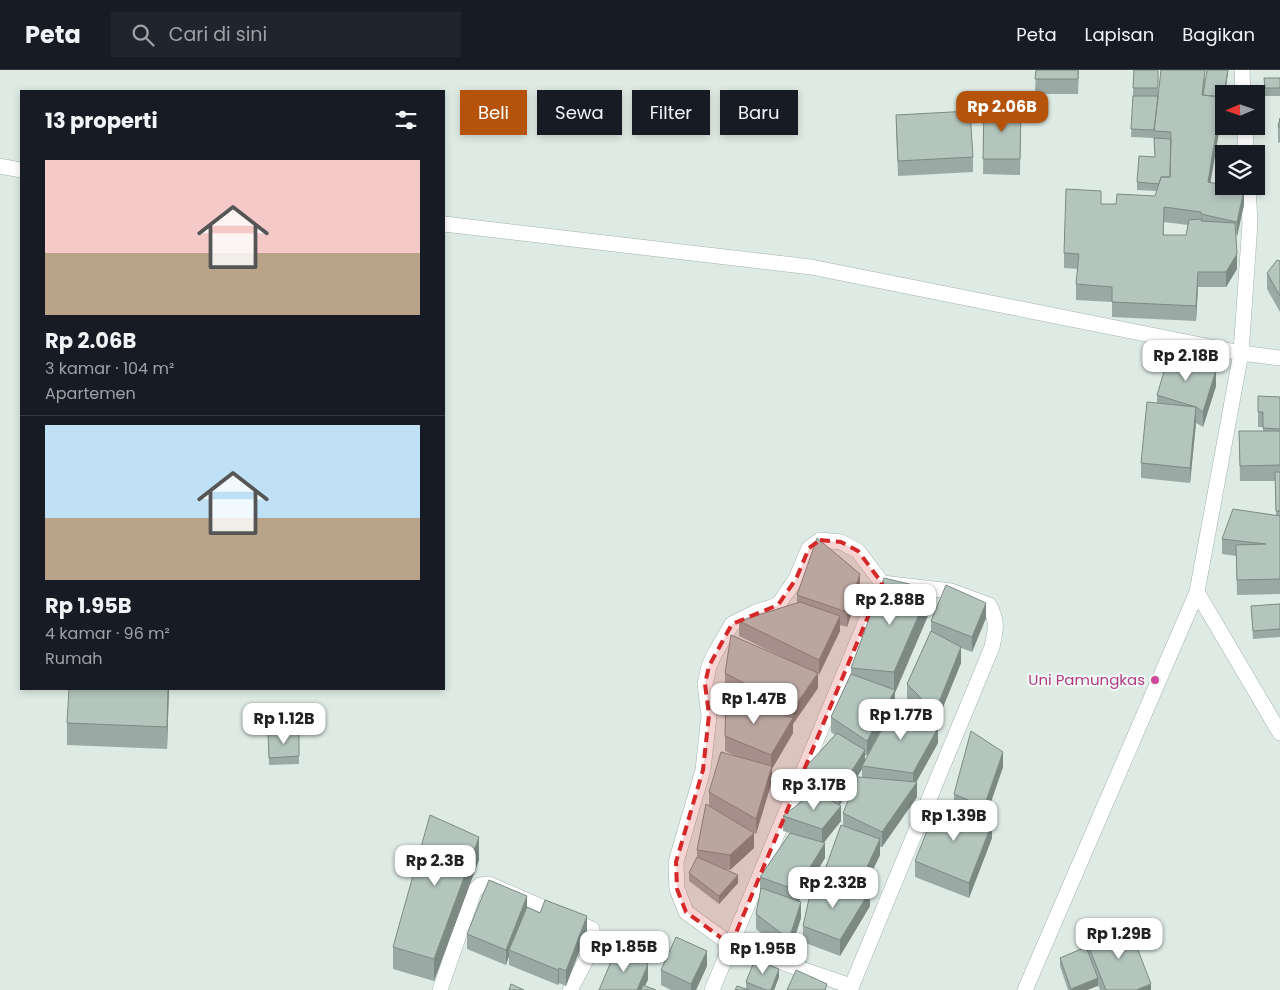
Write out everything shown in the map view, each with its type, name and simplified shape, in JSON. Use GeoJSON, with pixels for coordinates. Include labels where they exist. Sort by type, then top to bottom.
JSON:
{"type":"FeatureCollection","features":[{"type":"Feature","properties":{"kind":"street"},"geometry":{"type":"LineString","coordinates":[[1242,70],[1243,85]]}},
{"type":"Feature","properties":{"kind":"street"},"geometry":{"type":"LineString","coordinates":[[0,166],[20,170]]}},
{"type":"Feature","properties":{"kind":"street"},"geometry":{"type":"LineString","coordinates":[[1025,990],[1197,592],[1241,353],[1250,223],[1248,195]]}},
{"type":"Feature","properties":{"kind":"street"},"geometry":{"type":"LineString","coordinates":[[445,224],[810,267],[1241,353],[1280,358]]}},
{"type":"Feature","properties":{"kind":"street"},"geometry":{"type":"LineString","coordinates":[[820,540],[841,542],[858,551],[882,583],[951,591],[989,605],[995,616],[996,626],[992,647],[850,988],[730,945],[686,912],[677,889],[676,862],[703,770],[708,715],[704,684],[714,652],[732,624],[756,612],[778,605],[796,579],[809,548],[820,540]]}},
{"type":"Feature","properties":{"kind":"street"},"geometry":{"type":"LineString","coordinates":[[712,990],[882,583]]}},
{"type":"Feature","properties":{"kind":"street"},"geometry":{"type":"LineString","coordinates":[[1197,592],[1280,734]]}},
{"type":"Feature","properties":{"kind":"street"},"geometry":{"type":"LineString","coordinates":[[440,990],[474,892],[480,885],[489,884],[592,929],[587,959],[570,990]]}},
{"type":"Feature","properties":{"kind":"highlighted area"},"geometry":{"type":"Polygon","coordinates":[[[820,540],[841,542],[858,551],[882,583],[731,945],[686,912],[677,889],[676,862],[703,770],[709,715],[705,684],[709,666],[732,624],[778,605],[796,579],[809,548],[820,540]]]}},
{"type":"Feature","properties":{"kind":"building"},"geometry":{"type":"Polygon","coordinates":[[[1036,70],[1078,70],[1078,79],[1035,79],[1036,70]]]}},
{"type":"Feature","properties":{"kind":"building"},"geometry":{"type":"Polygon","coordinates":[[[1134,70],[1158,70],[1158,88],[1133,88],[1134,70]]]}},
{"type":"Feature","properties":{"kind":"building"},"geometry":{"type":"Polygon","coordinates":[[[1161,70],[1205,70],[1202,95],[1215,96],[1216,135],[1208,182],[1215,183],[1215,195],[1243,195],[1237,222],[1201,214],[1201,212],[1164,207],[1163,235],[1186,235],[1189,220],[1202,219],[1201,221],[1235,223],[1237,254],[1226,272],[1198,272],[1196,306],[1112,302],[1112,287],[1076,284],[1079,254],[1064,253],[1066,189],[1101,191],[1101,204],[1116,204],[1117,194],[1155,196],[1161,177],[1170,177],[1171,132],[1154,131],[1161,70]]]}},
{"type":"Feature","properties":{"kind":"building"},"geometry":{"type":"Polygon","coordinates":[[[1207,70],[1228,70],[1225,85],[1215,85],[1215,96],[1203,95],[1207,70]]]}},
{"type":"Feature","properties":{"kind":"building"},"geometry":{"type":"Polygon","coordinates":[[[1264,78],[1280,78],[1280,88],[1265,88],[1264,78]]]}},
{"type":"Feature","properties":{"kind":"building"},"geometry":{"type":"Polygon","coordinates":[[[1133,96],[1158,96],[1154,130],[1131,129],[1133,96]]]}},
{"type":"Feature","properties":{"kind":"building"},"geometry":{"type":"Polygon","coordinates":[[[984,107],[1021,108],[1020,159],[983,159],[984,107]]]}},
{"type":"Feature","properties":{"kind":"building"},"geometry":{"type":"Polygon","coordinates":[[[970,111],[973,157],[898,161],[896,115],[970,111]]]}},
{"type":"Feature","properties":{"kind":"building"},"geometry":{"type":"Polygon","coordinates":[[[1154,138],[1171,139],[1170,177],[1161,177],[1159,184],[1137,182],[1139,156],[1155,157],[1154,138]]]}},
{"type":"Feature","properties":{"kind":"building"},"geometry":{"type":"Polygon","coordinates":[[[1277,260],[1280,261],[1280,296],[1267,273],[1277,260]]]}},
{"type":"Feature","properties":{"kind":"building"},"geometry":{"type":"Polygon","coordinates":[[[1169,355],[1216,370],[1203,412],[1196,407],[1157,395],[1169,355]]]}},
{"type":"Feature","properties":{"kind":"building"},"geometry":{"type":"Polygon","coordinates":[[[1258,396],[1280,397],[1280,429],[1263,428],[1263,412],[1258,412],[1258,396]]]}},
{"type":"Feature","properties":{"kind":"building"},"geometry":{"type":"Polygon","coordinates":[[[1147,402],[1196,407],[1190,468],[1141,463],[1147,402]]]}},
{"type":"Feature","properties":{"kind":"building"},"geometry":{"type":"Polygon","coordinates":[[[1239,431],[1280,431],[1280,465],[1240,466],[1239,431]]]}},
{"type":"Feature","properties":{"kind":"building"},"geometry":{"type":"Polygon","coordinates":[[[1275,472],[1280,472],[1280,511],[1276,511],[1275,472]]]}},
{"type":"Feature","properties":{"kind":"building"},"geometry":{"type":"Polygon","coordinates":[[[1233,509],[1280,516],[1280,579],[1237,580],[1236,545],[1266,544],[1222,539],[1233,509]]]}},
{"type":"Feature","properties":{"kind":"building"},"geometry":{"type":"Polygon","coordinates":[[[817,538],[860,574],[847,612],[797,595],[817,538]]]}},
{"type":"Feature","properties":{"kind":"building"},"geometry":{"type":"Polygon","coordinates":[[[884,578],[930,589],[894,672],[851,668],[884,578]]]}},
{"type":"Feature","properties":{"kind":"building"},"geometry":{"type":"Polygon","coordinates":[[[946,585],[986,603],[972,637],[931,621],[946,585]]]}},
{"type":"Feature","properties":{"kind":"building"},"geometry":{"type":"Polygon","coordinates":[[[800,602],[840,616],[819,660],[739,621],[800,602]]]}},
{"type":"Feature","properties":{"kind":"building"},"geometry":{"type":"Polygon","coordinates":[[[1280,604],[1280,629],[1253,631],[1251,606],[1280,604]]]}},
{"type":"Feature","properties":{"kind":"building"},"geometry":{"type":"Polygon","coordinates":[[[931,631],[961,647],[935,712],[907,684],[931,631]]]}},
{"type":"Feature","properties":{"kind":"building"},"geometry":{"type":"Polygon","coordinates":[[[731,635],[818,673],[793,709],[725,673],[731,635]]]}},
{"type":"Feature","properties":{"kind":"building"},"geometry":{"type":"Polygon","coordinates":[[[851,674],[895,690],[867,741],[831,717],[851,674]]]}},
{"type":"Feature","properties":{"kind":"building"},"geometry":{"type":"Polygon","coordinates":[[[69,690],[168,690],[167,727],[67,723],[69,690]]]}},
{"type":"Feature","properties":{"kind":"building"},"geometry":{"type":"Polygon","coordinates":[[[726,694],[793,718],[771,755],[725,736],[726,694]]]}},
{"type":"Feature","properties":{"kind":"building"},"geometry":{"type":"Polygon","coordinates":[[[898,700],[938,728],[913,773],[862,766],[898,700]]]}},
{"type":"Feature","properties":{"kind":"building"},"geometry":{"type":"Polygon","coordinates":[[[971,731],[1003,752],[984,807],[954,794],[971,731]]]}},
{"type":"Feature","properties":{"kind":"building"},"geometry":{"type":"Polygon","coordinates":[[[299,732],[299,756],[269,758],[268,733],[299,732]]]}},
{"type":"Feature","properties":{"kind":"building"},"geometry":{"type":"Polygon","coordinates":[[[837,733],[865,750],[839,791],[804,769],[837,733]]]}},
{"type":"Feature","properties":{"kind":"building"},"geometry":{"type":"Polygon","coordinates":[[[721,752],[772,766],[756,819],[709,792],[721,752]]]}},
{"type":"Feature","properties":{"kind":"building"},"geometry":{"type":"Polygon","coordinates":[[[858,777],[917,782],[882,832],[843,813],[858,777]]]}},
{"type":"Feature","properties":{"kind":"building"},"geometry":{"type":"Polygon","coordinates":[[[814,792],[841,806],[822,829],[783,816],[814,792]]]}},
{"type":"Feature","properties":{"kind":"building"},"geometry":{"type":"Polygon","coordinates":[[[939,801],[992,823],[969,883],[915,861],[939,801]]]}},
{"type":"Feature","properties":{"kind":"building"},"geometry":{"type":"Polygon","coordinates":[[[706,804],[754,833],[730,855],[697,850],[706,804]]]}},
{"type":"Feature","properties":{"kind":"building"},"geometry":{"type":"Polygon","coordinates":[[[430,815],[479,837],[434,959],[393,947],[430,815]]]}},
{"type":"Feature","properties":{"kind":"building"},"geometry":{"type":"Polygon","coordinates":[[[841,825],[880,839],[861,880],[822,878],[841,825]]]}},
{"type":"Feature","properties":{"kind":"building"},"geometry":{"type":"Polygon","coordinates":[[[790,833],[825,843],[796,890],[760,877],[790,833]]]}},
{"type":"Feature","properties":{"kind":"building"},"geometry":{"type":"Polygon","coordinates":[[[697,857],[738,875],[719,896],[689,873],[697,857]]]}},
{"type":"Feature","properties":{"kind":"building"},"geometry":{"type":"Polygon","coordinates":[[[489,880],[527,896],[506,950],[467,934],[489,880]]]}},
{"type":"Feature","properties":{"kind":"building"},"geometry":{"type":"Polygon","coordinates":[[[812,885],[870,891],[840,940],[803,926],[812,885]]]}},
{"type":"Feature","properties":{"kind":"building"},"geometry":{"type":"Polygon","coordinates":[[[761,888],[801,902],[789,939],[756,914],[761,888]]]}},
{"type":"Feature","properties":{"kind":"building"},"geometry":{"type":"Polygon","coordinates":[[[545,900],[587,916],[566,971],[559,968],[558,970],[509,950],[527,907],[540,913],[545,900]]]}},
{"type":"Feature","properties":{"kind":"building"},"geometry":{"type":"Polygon","coordinates":[[[1128,924],[1151,984],[1136,990],[1106,990],[1086,940],[1128,924]]]}},
{"type":"Feature","properties":{"kind":"building"},"geometry":{"type":"Polygon","coordinates":[[[676,937],[707,951],[691,984],[661,970],[676,937]]]}},
{"type":"Feature","properties":{"kind":"building"},"geometry":{"type":"Polygon","coordinates":[[[1086,947],[1098,978],[1071,989],[1060,958],[1086,947]]]}},
{"type":"Feature","properties":{"kind":"building"},"geometry":{"type":"Polygon","coordinates":[[[616,950],[648,964],[637,990],[599,990],[616,950]]]}},
{"type":"Feature","properties":{"kind":"building"},"geometry":{"type":"Polygon","coordinates":[[[755,959],[779,969],[771,990],[766,990],[746,982],[755,959]]]}},
{"type":"Feature","properties":{"kind":"building"},"geometry":{"type":"Polygon","coordinates":[[[796,970],[827,984],[825,990],[787,990],[796,970]]]}},
{"type":"Feature","properties":{"kind":"building"},"geometry":{"type":"Polygon","coordinates":[[[511,984],[524,990],[509,990],[511,984]]]}},
{"type":"Feature","properties":{"kind":"building"},"geometry":{"type":"Polygon","coordinates":[[[643,985],[656,990],[641,990],[643,985]]]}},
{"type":"Feature","properties":{"kind":"building"},"geometry":{"type":"Polygon","coordinates":[[[737,986],[749,990],[735,990],[737,986]]]}},
{"type":"Feature","properties":{"kind":"place","name":"Uni Pamungkas"},"geometry":{"type":"Point","coordinates":[1155,680]}}]}
